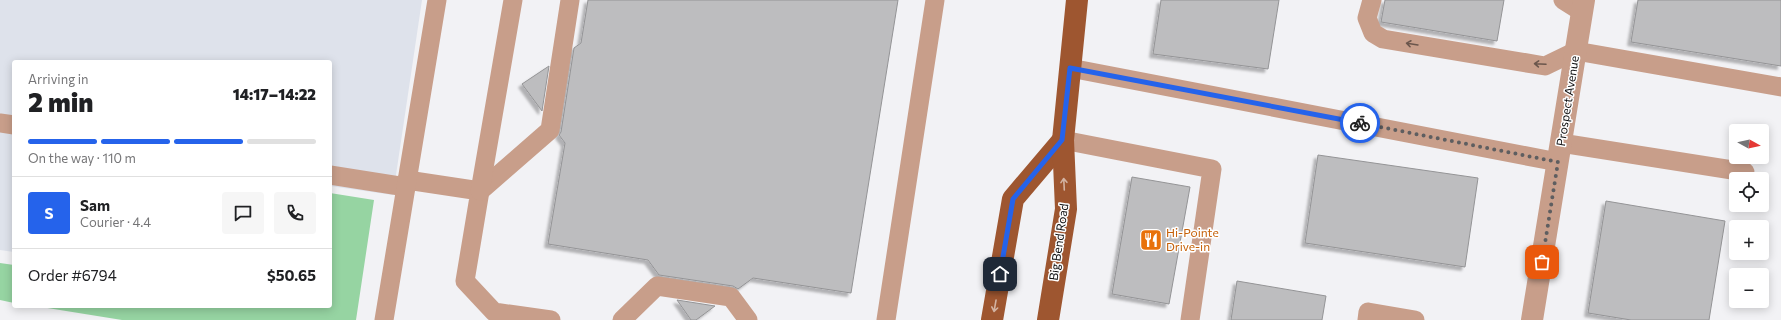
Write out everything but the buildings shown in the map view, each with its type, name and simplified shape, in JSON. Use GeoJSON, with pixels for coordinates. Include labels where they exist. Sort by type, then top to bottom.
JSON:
{"type":"FeatureCollection","features":[{"type":"Feature","properties":{"kind":"main road","name":"Big Bend Road"},"geometry":{"type":"LineString","coordinates":[[1048,320],[1066,209],[1062,140],[1077,0]]}},
{"type":"Feature","properties":{"kind":"main road"},"geometry":{"type":"LineString","coordinates":[[992,320],[1013,199],[1062,140]]}},
{"type":"Feature","properties":{"kind":"street","name":"Prospect Avenue"},"geometry":{"type":"LineString","coordinates":[[1532,320],[1583,6]]}},
{"type":"Feature","properties":{"kind":"lane"},"geometry":{"type":"LineString","coordinates":[[384,320],[437,0]]}},
{"type":"Feature","properties":{"kind":"lane"},"geometry":{"type":"LineString","coordinates":[[513,0],[465,281],[494,312],[551,320]]}},
{"type":"Feature","properties":{"kind":"lane"},"geometry":{"type":"LineString","coordinates":[[332,175],[480,191],[550,130],[570,0]]}},
{"type":"Feature","properties":{"kind":"lane"},"geometry":{"type":"LineString","coordinates":[[886,320],[935,0]]}},
{"type":"Feature","properties":{"kind":"lane"},"geometry":{"type":"LineString","coordinates":[[1372,0],[1368,18],[1373,33],[1383,39],[1545,66],[1576,51],[1781,87]]}},
{"type":"Feature","properties":{"kind":"lane"},"geometry":{"type":"LineString","coordinates":[[1563,0],[1583,6]]}},
{"type":"Feature","properties":{"kind":"lane"},"geometry":{"type":"LineString","coordinates":[[1070,68],[1560,152],[1745,172]]}},
{"type":"Feature","properties":{"kind":"lane"},"geometry":{"type":"LineString","coordinates":[[0,123],[12,125]]}},
{"type":"Feature","properties":{"kind":"lane"},"geometry":{"type":"LineString","coordinates":[[1062,140],[1212,169],[1190,320]]}},
{"type":"Feature","properties":{"kind":"lane"},"geometry":{"type":"LineString","coordinates":[[622,320],[657,286],[732,297],[748,320]]}},
{"type":"Feature","properties":{"kind":"lane"},"geometry":{"type":"LineString","coordinates":[[1367,320],[1368,312],[1415,320]]}},
{"type":"Feature","properties":{"kind":"shaded area"},"geometry":{"type":"Polygon","coordinates":[[[0,0],[422,0],[393,195],[332,186],[332,60],[12,60],[12,252],[0,250],[0,0]]]}},
{"type":"Feature","properties":{"kind":"green space"},"geometry":{"type":"Polygon","coordinates":[[[332,193],[374,200],[356,320],[122,320],[47,308],[332,308],[332,193]]]}},
{"type":"Feature","properties":{"kind":"green space"},"geometry":{"type":"Polygon","coordinates":[[[0,263],[12,265],[12,303],[0,300],[0,263]]]}},
{"type":"Feature","properties":{"kind":"way so far"},"geometry":{"type":"LineString","coordinates":[[1360,123],[1558,162],[1542,262]]}},
{"type":"Feature","properties":{"kind":"place","name":"Hi-Pointe Drive-in"},"geometry":{"type":"Point","coordinates":[1151,240]}},
{"type":"Feature","properties":{"kind":"route"},"geometry":{"type":"LineString","coordinates":[[1000,274],[1013,199],[1062,140],[1070,68],[1360,123]]}}]}
